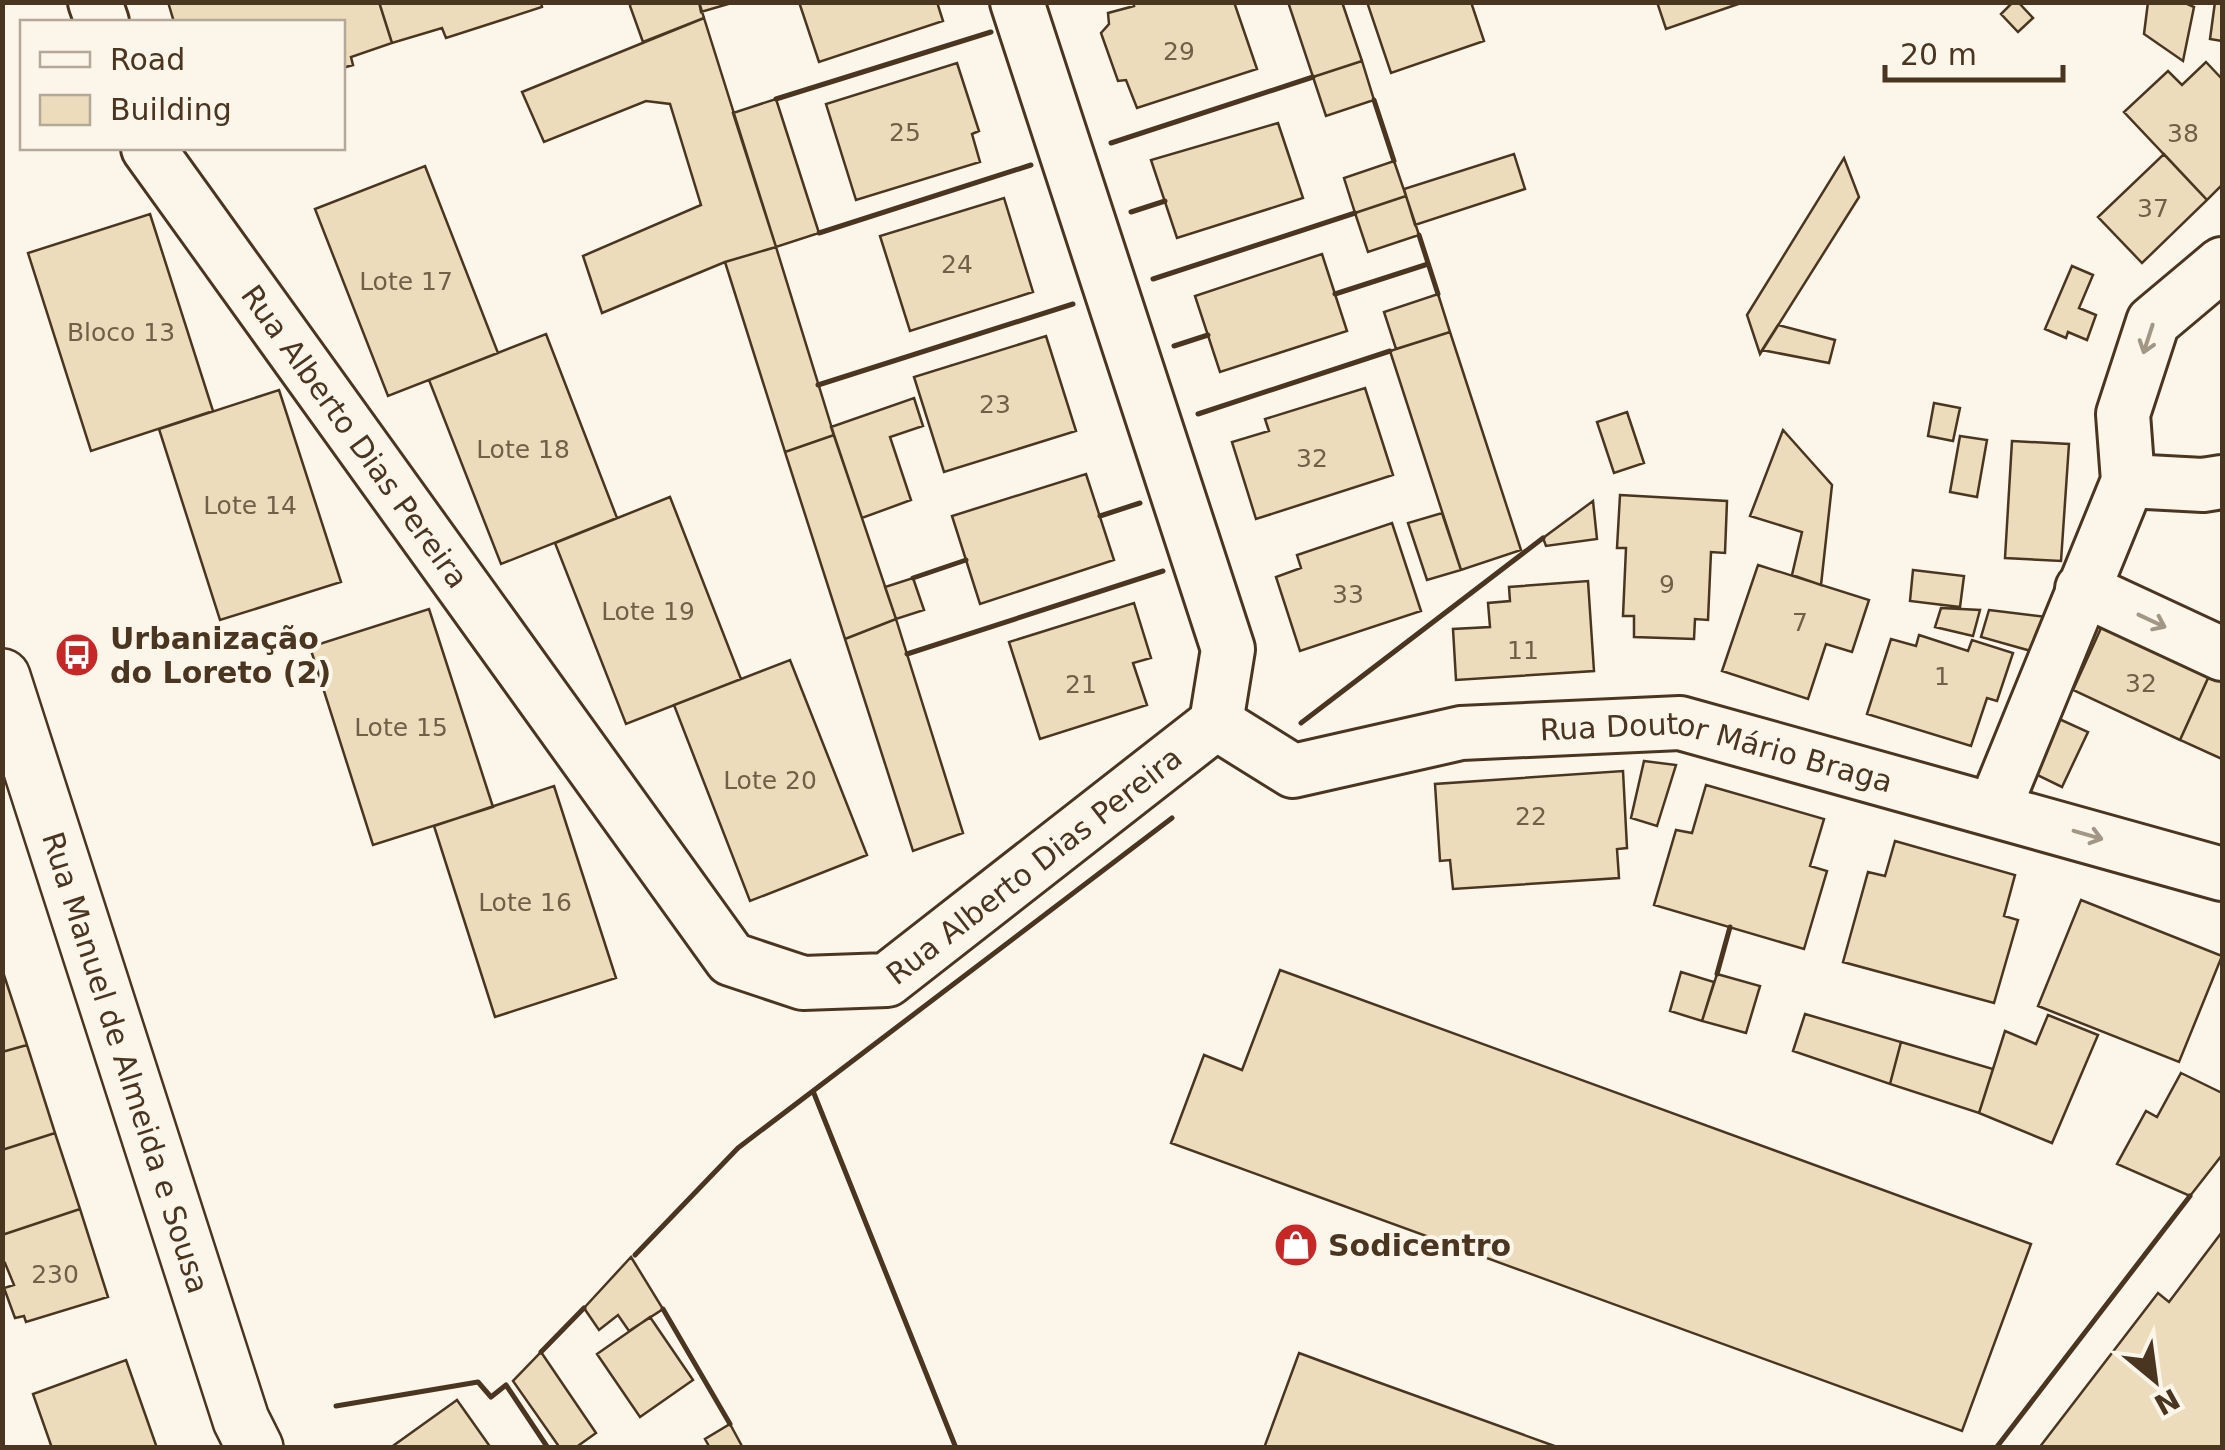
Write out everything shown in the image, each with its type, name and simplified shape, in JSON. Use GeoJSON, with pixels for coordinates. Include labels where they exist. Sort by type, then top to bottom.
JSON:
{"type":"FeatureCollection","features":[{"type":"Feature","properties":{"kind":"main road","name":"Rua Manuel de Almeida e Sousa"},"geometry":{"type":"LineString","coordinates":[[2,678],[241,1420],[255,1448]]}},
{"type":"Feature","properties":{"kind":"street"},"geometry":{"type":"LineString","coordinates":[[1017,2],[1228,649],[1216,723]]}},
{"type":"Feature","properties":{"kind":"street","name":"Rua Alberto Dias Pereira"},"geometry":{"type":"LineString","coordinates":[[149,150],[731,960],[803,983],[888,980],[1216,723]]}},
{"type":"Feature","properties":{"kind":"street"},"geometry":{"type":"LineString","coordinates":[[1994,808],[2128,481],[2124,414],[2153,322],[2220,271]]}},
{"type":"Feature","properties":{"kind":"street"},"geometry":{"type":"LineString","coordinates":[[2128,481],[2203,485],[2222,482]]}},
{"type":"Feature","properties":{"kind":"street"},"geometry":{"type":"LineString","coordinates":[[2082,589],[2222,654]]}},
{"type":"Feature","properties":{"kind":"street","name":"Rua Doutor Mário Braga"},"geometry":{"type":"LineString","coordinates":[[1216,723],[1293,771],[1461,733],[1680,723],[2222,874]]}},
{"type":"Feature","properties":{"kind":"building"},"geometry":{"type":"Polygon","coordinates":[[[168,2],[379,2],[392,43],[351,57],[353,65],[345,67],[345,20],[173,20],[168,2]]]}},
{"type":"Feature","properties":{"kind":"building"},"geometry":{"type":"Polygon","coordinates":[[[379,2],[541,2],[542,7],[446,38],[442,28],[392,43],[379,2]]]}},
{"type":"Feature","properties":{"kind":"building"},"geometry":{"type":"Polygon","coordinates":[[[631,2],[699,2],[704,18],[643,42],[631,2]]]}},
{"type":"Feature","properties":{"kind":"building"},"geometry":{"type":"Polygon","coordinates":[[[699,2],[735,2],[701,12],[699,2]]]}},
{"type":"Feature","properties":{"kind":"building"},"geometry":{"type":"Polygon","coordinates":[[[799,2],[937,2],[943,21],[819,62],[799,2]]]}},
{"type":"Feature","properties":{"kind":"building"},"geometry":{"type":"Polygon","coordinates":[[[1133,2],[1234,2],[1257,69],[1137,108],[1126,80],[1118,81],[1101,33],[1109,24],[1108,13],[1134,6],[1133,2]]]}},
{"type":"Feature","properties":{"kind":"building"},"geometry":{"type":"Polygon","coordinates":[[[1288,2],[1342,2],[1362,61],[1313,77],[1288,2]]]}},
{"type":"Feature","properties":{"kind":"building"},"geometry":{"type":"Polygon","coordinates":[[[1367,2],[1471,2],[1484,41],[1391,73],[1367,2]]]}},
{"type":"Feature","properties":{"kind":"building"},"geometry":{"type":"Polygon","coordinates":[[[1657,2],[1744,2],[1666,29],[1657,2]]]}},
{"type":"Feature","properties":{"kind":"building"},"geometry":{"type":"Polygon","coordinates":[[[2018,2],[2033,18],[2018,32],[2001,14],[2018,2]]]}},
{"type":"Feature","properties":{"kind":"building"},"geometry":{"type":"Polygon","coordinates":[[[2148,2],[2183,2],[2194,7],[2183,61],[2144,34],[2148,2]]]}},
{"type":"Feature","properties":{"kind":"building"},"geometry":{"type":"Polygon","coordinates":[[[2215,2],[2222,2],[2222,41],[2210,39],[2215,2]]]}},
{"type":"Feature","properties":{"kind":"building"},"geometry":{"type":"Polygon","coordinates":[[[704,18],[776,247],[725,262],[602,313],[583,256],[701,205],[670,104],[646,101],[544,142],[522,92],[704,18]]]}},
{"type":"Feature","properties":{"kind":"building"},"geometry":{"type":"Polygon","coordinates":[[[1362,61],[1374,100],[1326,116],[1313,77],[1362,61]]]}},
{"type":"Feature","properties":{"kind":"building"},"geometry":{"type":"Polygon","coordinates":[[[2206,62],[2222,79],[2222,185],[2207,200],[2124,112],[2168,71],[2182,85],[2206,62]]]}},
{"type":"Feature","properties":{"kind":"building"},"geometry":{"type":"Polygon","coordinates":[[[957,63],[979,131],[972,134],[980,162],[856,200],[826,104],[957,63]]]}},
{"type":"Feature","properties":{"kind":"building"},"geometry":{"type":"Polygon","coordinates":[[[776,99],[819,233],[776,247],[733,113],[776,99]]]}},
{"type":"Feature","properties":{"kind":"building"},"geometry":{"type":"Polygon","coordinates":[[[1278,123],[1303,198],[1177,238],[1151,160],[1278,123]]]}},
{"type":"Feature","properties":{"kind":"building"},"geometry":{"type":"Polygon","coordinates":[[[1514,154],[1525,189],[1415,225],[1404,189],[1514,154]]]}},
{"type":"Feature","properties":{"kind":"building"},"geometry":{"type":"Polygon","coordinates":[[[2164,154],[2207,200],[2142,263],[2098,217],[2164,154]]]}},
{"type":"Feature","properties":{"kind":"building"},"geometry":{"type":"Polygon","coordinates":[[[1844,158],[1859,197],[1760,354],[1747,315],[1844,158]]]}},
{"type":"Feature","properties":{"kind":"building"},"geometry":{"type":"Polygon","coordinates":[[[1394,161],[1406,196],[1355,213],[1344,178],[1394,161]]]}},
{"type":"Feature","properties":{"kind":"building"},"geometry":{"type":"Polygon","coordinates":[[[425,166],[498,353],[388,396],[315,209],[425,166]]]}},
{"type":"Feature","properties":{"kind":"building"},"geometry":{"type":"Polygon","coordinates":[[[1406,196],[1419,235],[1368,252],[1355,213],[1406,196]]]}},
{"type":"Feature","properties":{"kind":"building"},"geometry":{"type":"Polygon","coordinates":[[[1004,198],[1033,292],[910,331],[880,236],[1004,198]]]}},
{"type":"Feature","properties":{"kind":"building"},"geometry":{"type":"Polygon","coordinates":[[[150,214],[213,411],[91,451],[28,253],[150,214]]]}},
{"type":"Feature","properties":{"kind":"building"},"geometry":{"type":"Polygon","coordinates":[[[776,247],[834,435],[785,452],[725,262],[776,247]]]}},
{"type":"Feature","properties":{"kind":"building"},"geometry":{"type":"Polygon","coordinates":[[[1322,254],[1347,331],[1220,372],[1195,296],[1322,254]]]}},
{"type":"Feature","properties":{"kind":"building"},"geometry":{"type":"Polygon","coordinates":[[[2072,266],[2093,275],[2079,308],[2096,315],[2087,340],[2068,332],[2066,338],[2045,329],[2072,266]]]}},
{"type":"Feature","properties":{"kind":"building"},"geometry":{"type":"Polygon","coordinates":[[[1438,294],[1450,332],[1396,349],[1384,312],[1438,294]]]}},
{"type":"Feature","properties":{"kind":"building"},"geometry":{"type":"Polygon","coordinates":[[[1778,325],[1835,340],[1829,363],[1762,350],[1778,325]]]}},
{"type":"Feature","properties":{"kind":"building"},"geometry":{"type":"Polygon","coordinates":[[[1450,332],[1521,550],[1461,570],[1390,351],[1450,332]]]}},
{"type":"Feature","properties":{"kind":"building"},"geometry":{"type":"Polygon","coordinates":[[[546,334],[617,518],[501,564],[429,380],[546,334]]]}},
{"type":"Feature","properties":{"kind":"building"},"geometry":{"type":"Polygon","coordinates":[[[1046,336],[1076,431],[944,472],[914,377],[1046,336]]]}},
{"type":"Feature","properties":{"kind":"building"},"geometry":{"type":"Polygon","coordinates":[[[1365,388],[1393,475],[1256,519],[1232,442],[1269,431],[1265,419],[1365,388]]]}},
{"type":"Feature","properties":{"kind":"building"},"geometry":{"type":"Polygon","coordinates":[[[279,390],[341,582],[220,620],[159,429],[279,390]]]}},
{"type":"Feature","properties":{"kind":"building"},"geometry":{"type":"Polygon","coordinates":[[[914,398],[923,426],[890,437],[911,500],[862,518],[831,427],[914,398]]]}},
{"type":"Feature","properties":{"kind":"building"},"geometry":{"type":"Polygon","coordinates":[[[1934,403],[1960,408],[1953,441],[1928,436],[1934,403]]]}},
{"type":"Feature","properties":{"kind":"building"},"geometry":{"type":"Polygon","coordinates":[[[1627,412],[1644,463],[1614,473],[1597,422],[1627,412]]]}},
{"type":"Feature","properties":{"kind":"building"},"geometry":{"type":"Polygon","coordinates":[[[1783,430],[1832,485],[1821,585],[1792,575],[1802,532],[1750,516],[1783,430]]]}},
{"type":"Feature","properties":{"kind":"building"},"geometry":{"type":"Polygon","coordinates":[[[834,435],[896,619],[845,639],[785,452],[834,435]]]}},
{"type":"Feature","properties":{"kind":"building"},"geometry":{"type":"Polygon","coordinates":[[[1960,436],[1987,440],[1977,497],[1950,492],[1960,436]]]}},
{"type":"Feature","properties":{"kind":"building"},"geometry":{"type":"Polygon","coordinates":[[[2012,441],[2069,444],[2061,561],[2005,558],[2012,441]]]}},
{"type":"Feature","properties":{"kind":"building"},"geometry":{"type":"Polygon","coordinates":[[[1086,474],[1114,560],[980,604],[952,516],[1086,474]]]}},
{"type":"Feature","properties":{"kind":"building"},"geometry":{"type":"Polygon","coordinates":[[[1620,495],[1727,501],[1725,553],[1711,552],[1708,620],[1695,619],[1694,639],[1634,637],[1634,616],[1623,616],[1626,548],[1617,548],[1620,495]]]}},
{"type":"Feature","properties":{"kind":"building"},"geometry":{"type":"Polygon","coordinates":[[[670,497],[741,679],[626,724],[555,543],[670,497]]]}},
{"type":"Feature","properties":{"kind":"building"},"geometry":{"type":"Polygon","coordinates":[[[1593,501],[1597,539],[1546,546],[1543,538],[1593,501]]]}},
{"type":"Feature","properties":{"kind":"building"},"geometry":{"type":"Polygon","coordinates":[[[1442,513],[1461,570],[1427,580],[1408,523],[1442,513]]]}},
{"type":"Feature","properties":{"kind":"building"},"geometry":{"type":"Polygon","coordinates":[[[1392,523],[1421,611],[1300,651],[1276,577],[1301,568],[1297,555],[1392,523]]]}},
{"type":"Feature","properties":{"kind":"building"},"geometry":{"type":"Polygon","coordinates":[[[1758,565],[1869,600],[1852,652],[1826,644],[1808,699],[1722,671],[1758,565]]]}},
{"type":"Feature","properties":{"kind":"building"},"geometry":{"type":"Polygon","coordinates":[[[1913,570],[1964,576],[1960,607],[1910,601],[1913,570]]]}},
{"type":"Feature","properties":{"kind":"building"},"geometry":{"type":"Polygon","coordinates":[[[913,578],[924,610],[896,619],[885,587],[913,578]]]}},
{"type":"Feature","properties":{"kind":"building"},"geometry":{"type":"Polygon","coordinates":[[[1588,581],[1594,671],[1456,680],[1453,629],[1490,627],[1488,603],[1510,601],[1509,587],[1588,581]]]}},
{"type":"Feature","properties":{"kind":"building"},"geometry":{"type":"Polygon","coordinates":[[[1134,603],[1151,658],[1133,663],[1147,705],[1040,739],[1009,642],[1134,603]]]}},
{"type":"Feature","properties":{"kind":"building"},"geometry":{"type":"Polygon","coordinates":[[[1941,608],[1980,610],[1973,636],[1935,627],[1941,608]]]}},
{"type":"Feature","properties":{"kind":"building"},"geometry":{"type":"Polygon","coordinates":[[[429,609],[493,807],[373,845],[310,647],[429,609]]]}},
{"type":"Feature","properties":{"kind":"building"},"geometry":{"type":"Polygon","coordinates":[[[1989,610],[2047,617],[2038,653],[1981,637],[1989,610]]]}},
{"type":"Feature","properties":{"kind":"building"},"geometry":{"type":"Polygon","coordinates":[[[896,619],[963,833],[913,851],[845,639],[896,619]]]}},
{"type":"Feature","properties":{"kind":"building"},"geometry":{"type":"Polygon","coordinates":[[[2102,626],[2209,676],[2180,740],[2073,690],[2102,626]]]}},
{"type":"Feature","properties":{"kind":"building"},"geometry":{"type":"Polygon","coordinates":[[[1919,635],[1968,651],[1972,640],[2013,653],[1997,701],[1987,698],[1971,746],[1867,714],[1891,639],[1916,646],[1919,635]]]}},
{"type":"Feature","properties":{"kind":"building"},"geometry":{"type":"Polygon","coordinates":[[[82,642],[89,666],[76,670],[68,646],[82,642]]]}},
{"type":"Feature","properties":{"kind":"building"},"geometry":{"type":"Polygon","coordinates":[[[790,660],[867,855],[750,901],[674,705],[790,660]]]}},
{"type":"Feature","properties":{"kind":"building"},"geometry":{"type":"Polygon","coordinates":[[[2209,676],[2222,682],[2222,759],[2180,740],[2209,676]]]}},
{"type":"Feature","properties":{"kind":"building"},"geometry":{"type":"Polygon","coordinates":[[[2057,718],[2088,732],[2062,787],[2031,772],[2057,718]]]}},
{"type":"Feature","properties":{"kind":"building"},"geometry":{"type":"Polygon","coordinates":[[[1644,761],[1676,765],[1657,826],[1631,818],[1644,761]]]}},
{"type":"Feature","properties":{"kind":"building"},"geometry":{"type":"Polygon","coordinates":[[[1623,771],[1627,848],[1617,849],[1619,878],[1453,889],[1450,860],[1440,861],[1435,784],[1623,771]]]}},
{"type":"Feature","properties":{"kind":"building"},"geometry":{"type":"Polygon","coordinates":[[[1706,785],[1824,819],[1810,866],[1827,871],[1804,949],[1654,905],[1676,830],[1692,833],[1706,785]]]}},
{"type":"Feature","properties":{"kind":"building"},"geometry":{"type":"Polygon","coordinates":[[[554,786],[616,978],[495,1017],[434,826],[554,786]]]}},
{"type":"Feature","properties":{"kind":"building"},"geometry":{"type":"Polygon","coordinates":[[[1895,841],[2015,875],[2004,916],[2018,920],[1994,1003],[1843,962],[1868,872],[1885,876],[1895,841]]]}},
{"type":"Feature","properties":{"kind":"building"},"geometry":{"type":"Polygon","coordinates":[[[2081,900],[2222,956],[2179,1062],[2038,1006],[2081,900]]]}},
{"type":"Feature","properties":{"kind":"building"},"geometry":{"type":"Polygon","coordinates":[[[2,969],[27,1045],[2,1052],[2,969]]]}},
{"type":"Feature","properties":{"kind":"building"},"geometry":{"type":"Polygon","coordinates":[[[1280,970],[2031,1244],[1962,1431],[1171,1143],[1204,1055],[1242,1070],[1280,970]]]}},
{"type":"Feature","properties":{"kind":"building"},"geometry":{"type":"Polygon","coordinates":[[[1681,972],[1714,982],[1702,1021],[1670,1011],[1681,972]]]}},
{"type":"Feature","properties":{"kind":"building"},"geometry":{"type":"Polygon","coordinates":[[[1717,974],[1760,986],[1746,1033],[1702,1021],[1717,974]]]}},
{"type":"Feature","properties":{"kind":"building"},"geometry":{"type":"Polygon","coordinates":[[[1805,1014],[1901,1042],[1890,1084],[1793,1051],[1805,1014]]]}},
{"type":"Feature","properties":{"kind":"building"},"geometry":{"type":"Polygon","coordinates":[[[2048,1015],[2098,1035],[2052,1143],[1979,1113],[2005,1031],[2036,1044],[2048,1015]]]}},
{"type":"Feature","properties":{"kind":"building"},"geometry":{"type":"Polygon","coordinates":[[[1901,1042],[1993,1069],[1979,1113],[1890,1084],[1901,1042]]]}},
{"type":"Feature","properties":{"kind":"building"},"geometry":{"type":"Polygon","coordinates":[[[27,1045],[55,1133],[2,1150],[2,1052],[27,1045]]]}},
{"type":"Feature","properties":{"kind":"building"},"geometry":{"type":"Polygon","coordinates":[[[2181,1073],[2222,1093],[2222,1155],[2190,1196],[2117,1164],[2146,1111],[2157,1117],[2181,1073]]]}},
{"type":"Feature","properties":{"kind":"building"},"geometry":{"type":"Polygon","coordinates":[[[55,1133],[80,1209],[2,1235],[2,1150],[55,1133]]]}},
{"type":"Feature","properties":{"kind":"building"},"geometry":{"type":"Polygon","coordinates":[[[80,1209],[108,1297],[26,1322],[24,1316],[15,1318],[4,1288],[14,1285],[5,1263],[2,1264],[2,1235],[80,1209]]]}},
{"type":"Feature","properties":{"kind":"building"},"geometry":{"type":"Polygon","coordinates":[[[2222,1232],[2222,1448],[2039,1448],[2158,1293],[2169,1302],[2222,1232]]]}},
{"type":"Feature","properties":{"kind":"building"},"geometry":{"type":"Polygon","coordinates":[[[631,1257],[663,1309],[629,1331],[618,1315],[599,1330],[584,1308],[631,1257]]]}},
{"type":"Feature","properties":{"kind":"building"},"geometry":{"type":"Polygon","coordinates":[[[650,1317],[693,1380],[640,1417],[597,1354],[650,1317]]]}},
{"type":"Feature","properties":{"kind":"building"},"geometry":{"type":"Polygon","coordinates":[[[541,1352],[596,1433],[575,1448],[560,1448],[513,1381],[541,1352]]]}},
{"type":"Feature","properties":{"kind":"building"},"geometry":{"type":"Polygon","coordinates":[[[1299,1353],[1372,1380],[1560,1448],[1264,1448],[1299,1353]]]}},
{"type":"Feature","properties":{"kind":"building"},"geometry":{"type":"Polygon","coordinates":[[[126,1360],[157,1448],[52,1448],[33,1394],[126,1360]]]}},
{"type":"Feature","properties":{"kind":"building"},"geometry":{"type":"Polygon","coordinates":[[[457,1400],[491,1448],[390,1448],[457,1400]]]}},
{"type":"Feature","properties":{"kind":"building"},"geometry":{"type":"Polygon","coordinates":[[[730,1424],[743,1448],[710,1448],[705,1439],[730,1424]]]}},
{"type":"Feature","properties":{"kind":"wall"},"geometry":{"type":"LineString","coordinates":[[776,99],[991,32]]}},
{"type":"Feature","properties":{"kind":"wall"},"geometry":{"type":"LineString","coordinates":[[1111,143],[1313,77]]}},
{"type":"Feature","properties":{"kind":"wall"},"geometry":{"type":"LineString","coordinates":[[1374,100],[1394,161]]}},
{"type":"Feature","properties":{"kind":"wall"},"geometry":{"type":"LineString","coordinates":[[819,233],[1031,165]]}},
{"type":"Feature","properties":{"kind":"wall"},"geometry":{"type":"LineString","coordinates":[[1131,212],[1165,201]]}},
{"type":"Feature","properties":{"kind":"wall"},"geometry":{"type":"LineString","coordinates":[[1153,279],[1355,213]]}},
{"type":"Feature","properties":{"kind":"wall"},"geometry":{"type":"LineString","coordinates":[[1419,235],[1438,294]]}},
{"type":"Feature","properties":{"kind":"wall"},"geometry":{"type":"LineString","coordinates":[[1335,294],[1428,264]]}},
{"type":"Feature","properties":{"kind":"wall"},"geometry":{"type":"LineString","coordinates":[[818,385],[1073,304]]}},
{"type":"Feature","properties":{"kind":"wall"},"geometry":{"type":"LineString","coordinates":[[1174,346],[1208,335]]}},
{"type":"Feature","properties":{"kind":"wall"},"geometry":{"type":"LineString","coordinates":[[1198,414],[1390,351]]}},
{"type":"Feature","properties":{"kind":"wall"},"geometry":{"type":"LineString","coordinates":[[1100,516],[1140,503]]}},
{"type":"Feature","properties":{"kind":"wall"},"geometry":{"type":"LineString","coordinates":[[1301,723],[1543,538]]}},
{"type":"Feature","properties":{"kind":"wall"},"geometry":{"type":"LineString","coordinates":[[913,578],[966,560]]}},
{"type":"Feature","properties":{"kind":"wall"},"geometry":{"type":"LineString","coordinates":[[907,654],[1163,571]]}},
{"type":"Feature","properties":{"kind":"wall"},"geometry":{"type":"LineString","coordinates":[[635,1255],[738,1148],[1172,818]]}},
{"type":"Feature","properties":{"kind":"wall"},"geometry":{"type":"LineString","coordinates":[[1717,974],[1730,927]]}},
{"type":"Feature","properties":{"kind":"wall"},"geometry":{"type":"LineString","coordinates":[[813,1091],[956,1448]]}},
{"type":"Feature","properties":{"kind":"wall"},"geometry":{"type":"LineString","coordinates":[[1996,1448],[2190,1196]]}},
{"type":"Feature","properties":{"kind":"wall"},"geometry":{"type":"LineString","coordinates":[[541,1352],[584,1308]]}},
{"type":"Feature","properties":{"kind":"wall"},"geometry":{"type":"LineString","coordinates":[[663,1309],[730,1424]]}},
{"type":"Feature","properties":{"kind":"wall"},"geometry":{"type":"LineString","coordinates":[[336,1406],[478,1382],[491,1397],[506,1385],[548,1448]]}},
{"type":"Feature","properties":{"kind":"place","name":"Urbanização do Loreto (2)"},"geometry":{"type":"Point","coordinates":[77,655]}},
{"type":"Feature","properties":{"kind":"place","name":"Sodicentro"},"geometry":{"type":"Point","coordinates":[1296,1245]}}]}
